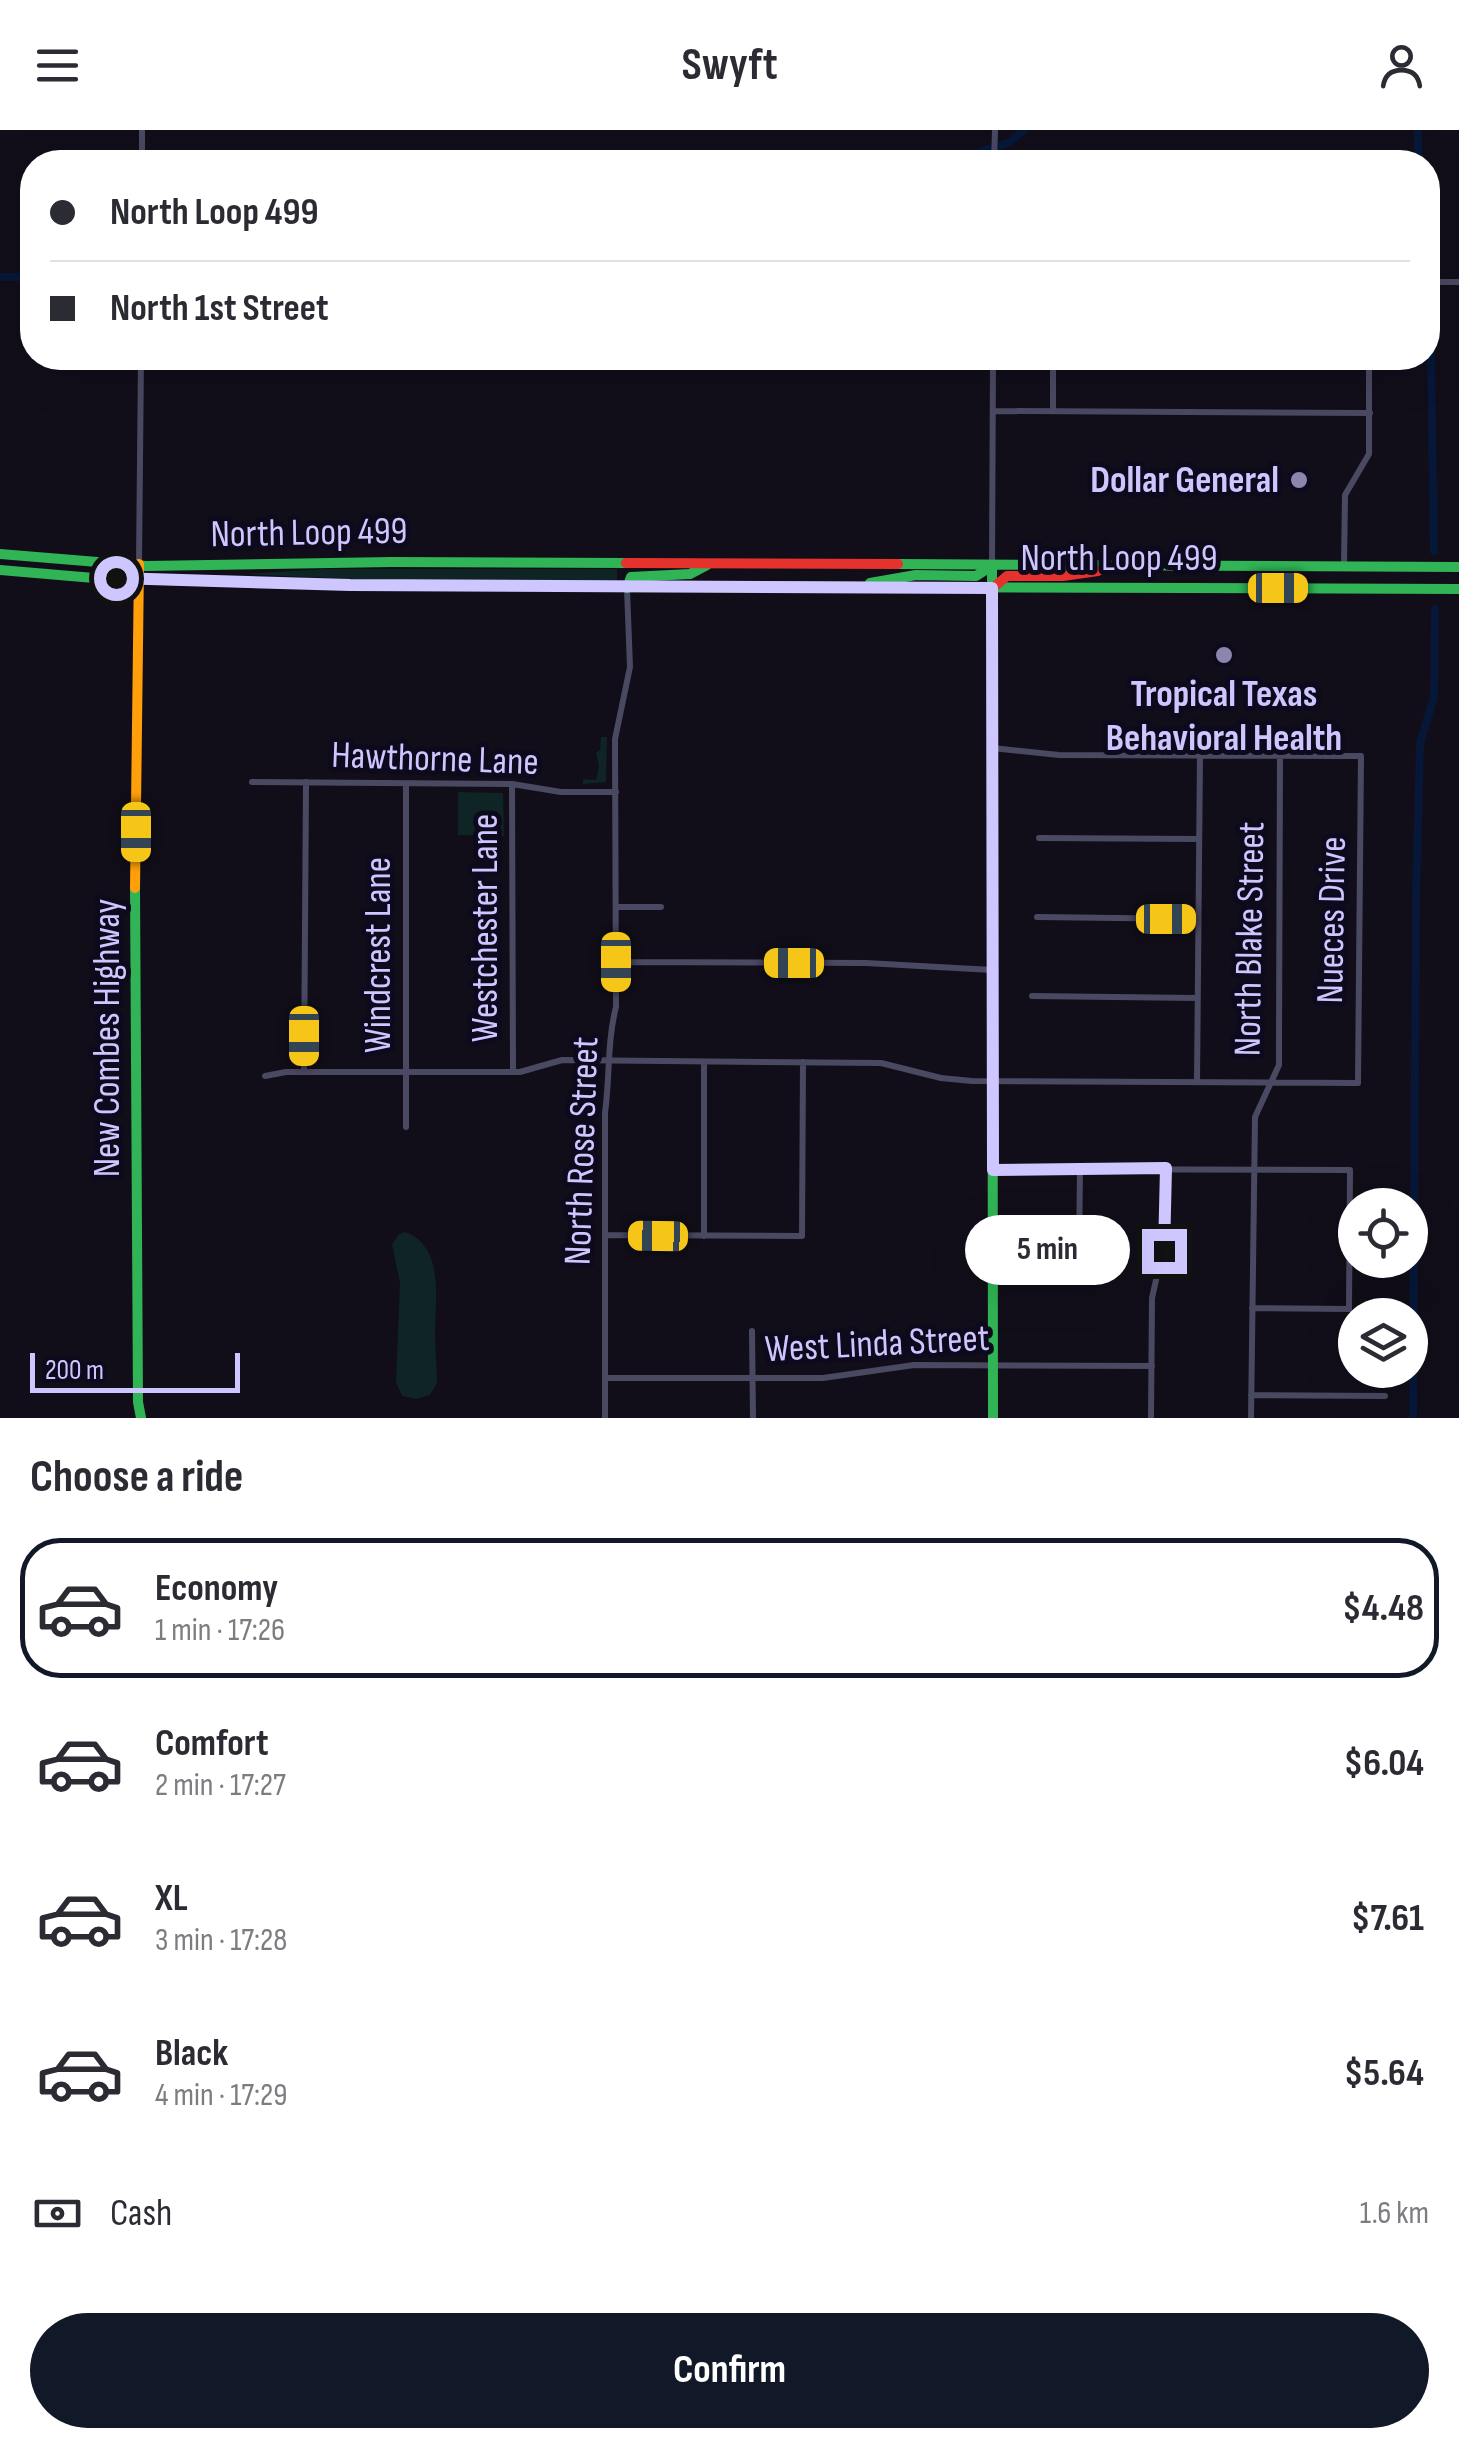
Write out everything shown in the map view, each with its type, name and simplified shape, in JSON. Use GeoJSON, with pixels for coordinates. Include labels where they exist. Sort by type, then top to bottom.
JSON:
{"type":"FeatureCollection","features":[{"type":"Feature","properties":{"kind":"main road","name":"North Loop 499"},"geometry":{"type":"LineString","coordinates":[[0,554],[139,564],[1459,567]]}},
{"type":"Feature","properties":{"kind":"main road","name":"New Combes Highway"},"geometry":{"type":"LineString","coordinates":[[139,564],[135,794],[139,1418]]}},
{"type":"Feature","properties":{"kind":"main road"},"geometry":{"type":"LineString","coordinates":[[627,588],[631,577],[690,574],[708,564]]}},
{"type":"Feature","properties":{"kind":"main road"},"geometry":{"type":"LineString","coordinates":[[850,588],[916,576],[976,576],[992,566]]}},
{"type":"Feature","properties":{"kind":"main road"},"geometry":{"type":"LineString","coordinates":[[992,566],[993,1418]]}},
{"type":"Feature","properties":{"kind":"main road"},"geometry":{"type":"LineString","coordinates":[[992,588],[1007,576],[1063,576],[1128,566]]}},
{"type":"Feature","properties":{"kind":"main road"},"geometry":{"type":"LineString","coordinates":[[1344,566],[1344,588]]}},
{"type":"Feature","properties":{"kind":"main road","name":"North Loop 499"},"geometry":{"type":"LineString","coordinates":[[0,570],[65,577],[350,585],[1459,589]]}},
{"type":"Feature","properties":{"kind":"street","name":"New Combes Highway"},"geometry":{"type":"LineString","coordinates":[[139,564],[140,370]]}},
{"type":"Feature","properties":{"kind":"street"},"geometry":{"type":"LineString","coordinates":[[992,370],[992,566]]}},
{"type":"Feature","properties":{"kind":"street"},"geometry":{"type":"LineString","coordinates":[[1053,370],[1053,411]]}},
{"type":"Feature","properties":{"kind":"street"},"geometry":{"type":"LineString","coordinates":[[1344,566],[1345,495],[1369,454],[1369,370]]}},
{"type":"Feature","properties":{"kind":"street"},"geometry":{"type":"LineString","coordinates":[[993,411],[1370,412]]}},
{"type":"Feature","properties":{"kind":"street","name":"North Rose Street"},"geometry":{"type":"LineString","coordinates":[[605,1418],[605,1113],[608,1037],[616,1007],[616,725],[630,667],[627,588]]}},
{"type":"Feature","properties":{"kind":"street"},"geometry":{"type":"LineString","coordinates":[[992,748],[1058,755],[1280,756]]}},
{"type":"Feature","properties":{"kind":"street"},"geometry":{"type":"LineString","coordinates":[[1197,1082],[1200,754]]}},
{"type":"Feature","properties":{"kind":"street","name":"Nueces Drive"},"geometry":{"type":"LineString","coordinates":[[1271,1083],[1358,1084],[1361,756],[1280,756]]}},
{"type":"Feature","properties":{"kind":"street","name":"North Blake Street"},"geometry":{"type":"LineString","coordinates":[[1251,1418],[1255,1117],[1278,1065],[1280,1046],[1280,756]]}},
{"type":"Feature","properties":{"kind":"street","name":"Hawthorne Lane"},"geometry":{"type":"LineString","coordinates":[[252,782],[512,784],[561,792],[616,792]]}},
{"type":"Feature","properties":{"kind":"street"},"geometry":{"type":"LineString","coordinates":[[304,1072],[306,782]]}},
{"type":"Feature","properties":{"kind":"street","name":"Windcrest Lane"},"geometry":{"type":"LineString","coordinates":[[406,784],[406,1127]]}},
{"type":"Feature","properties":{"kind":"street","name":"Westchester Lane"},"geometry":{"type":"LineString","coordinates":[[512,784],[513,1072]]}},
{"type":"Feature","properties":{"kind":"street"},"geometry":{"type":"LineString","coordinates":[[1040,838],[1198,839]]}},
{"type":"Feature","properties":{"kind":"street"},"geometry":{"type":"LineString","coordinates":[[616,907],[662,907]]}},
{"type":"Feature","properties":{"kind":"street"},"geometry":{"type":"LineString","coordinates":[[1037,917],[1198,919]]}},
{"type":"Feature","properties":{"kind":"street"},"geometry":{"type":"LineString","coordinates":[[616,962],[880,964],[992,970]]}},
{"type":"Feature","properties":{"kind":"street"},"geometry":{"type":"LineString","coordinates":[[1032,996],[1197,998]]}},
{"type":"Feature","properties":{"kind":"street"},"geometry":{"type":"LineString","coordinates":[[265,1076],[304,1072],[513,1072],[562,1060],[881,1063],[948,1080],[1271,1083]]}},
{"type":"Feature","properties":{"kind":"street"},"geometry":{"type":"LineString","coordinates":[[704,1062],[704,1236]]}},
{"type":"Feature","properties":{"kind":"street"},"geometry":{"type":"LineString","coordinates":[[605,1235],[802,1236],[803,1062]]}},
{"type":"Feature","properties":{"kind":"street"},"geometry":{"type":"LineString","coordinates":[[1079,1254],[1080,1168]]}},
{"type":"Feature","properties":{"kind":"street"},"geometry":{"type":"LineString","coordinates":[[1151,1418],[1152,1298],[1166,1235],[1166,1168]]}},
{"type":"Feature","properties":{"kind":"street"},"geometry":{"type":"LineString","coordinates":[[993,1170],[1350,1170],[1349,1309],[1252,1308]]}},
{"type":"Feature","properties":{"kind":"street"},"geometry":{"type":"LineString","coordinates":[[752,1331],[753,1418]]}},
{"type":"Feature","properties":{"kind":"street","name":"West Linda Street"},"geometry":{"type":"LineString","coordinates":[[605,1378],[823,1378],[900,1365],[1152,1366]]}},
{"type":"Feature","properties":{"kind":"street"},"geometry":{"type":"LineString","coordinates":[[1251,1395],[1386,1396]]}},
{"type":"Feature","properties":{"kind":"green space"},"geometry":{"type":"Polygon","coordinates":[[[323,569],[617,569],[617,580],[371,580],[245,574],[323,569]]]}},
{"type":"Feature","properties":{"kind":"green space"},"geometry":{"type":"Polygon","coordinates":[[[601,737],[607,737],[606,782],[583,784],[583,779],[596,780],[596,753],[601,737]]]}},
{"type":"Feature","properties":{"kind":"green space"},"geometry":{"type":"Polygon","coordinates":[[[458,792],[503,793],[504,836],[458,835],[458,792]]]}},
{"type":"Feature","properties":{"kind":"green space"},"geometry":{"type":"Polygon","coordinates":[[[405,1232],[427,1249],[436,1290],[437,1383],[430,1395],[416,1399],[402,1396],[396,1383],[400,1283],[392,1244],[405,1232]]]}},
{"type":"Feature","properties":{"kind":"waterway"},"geometry":{"type":"LineString","coordinates":[[984,150],[1008,143],[1024,130]]}},
{"type":"Feature","properties":{"kind":"waterway"},"geometry":{"type":"LineString","coordinates":[[1418,130],[1418,150]]}},
{"type":"Feature","properties":{"kind":"waterway"},"geometry":{"type":"LineString","coordinates":[[0,277],[20,277]]}},
{"type":"Feature","properties":{"kind":"waterway"},"geometry":{"type":"LineString","coordinates":[[1431,370],[1434,551]]}},
{"type":"Feature","properties":{"kind":"waterway"},"geometry":{"type":"LineString","coordinates":[[1413,1418],[1420,744],[1434,697],[1435,609]]}},
{"type":"Feature","properties":{"kind":"traffic: fast"},"geometry":{"type":"LineString","coordinates":[[0,554],[146,566],[626,563]]}},
{"type":"Feature","properties":{"kind":"traffic: fast"},"geometry":{"type":"LineString","coordinates":[[898,564],[1459,567]]}},
{"type":"Feature","properties":{"kind":"traffic: fast"},"geometry":{"type":"LineString","coordinates":[[627,588],[631,577],[690,574],[707,565]]}},
{"type":"Feature","properties":{"kind":"traffic: fast"},"geometry":{"type":"LineString","coordinates":[[992,566],[993,1418]]}},
{"type":"Feature","properties":{"kind":"traffic: fast"},"geometry":{"type":"LineString","coordinates":[[870,583],[916,575],[976,576],[990,567]]}},
{"type":"Feature","properties":{"kind":"traffic: fast"},"geometry":{"type":"LineString","coordinates":[[0,570],[94,578],[350,585],[1459,589]]}},
{"type":"Feature","properties":{"kind":"traffic: fast"},"geometry":{"type":"LineString","coordinates":[[135,888],[141,1418]]}},
{"type":"Feature","properties":{"kind":"traffic: slow"},"geometry":{"type":"LineString","coordinates":[[135,888],[139,564]]}},
{"type":"Feature","properties":{"kind":"traffic: jam"},"geometry":{"type":"LineString","coordinates":[[626,563],[898,564]]}},
{"type":"Feature","properties":{"kind":"traffic: jam"},"geometry":{"type":"LineString","coordinates":[[994,587],[1007,576],[1063,576],[1098,571]]}},
{"type":"Feature","properties":{"kind":"place","name":"Dollar General"},"geometry":{"type":"Point","coordinates":[1299,480]}},
{"type":"Feature","properties":{"kind":"place","name":"Tropical Texas Behavioral Health"},"geometry":{"type":"Point","coordinates":[1224,655]}},
{"type":"Feature","properties":{"kind":"route"},"geometry":{"type":"LineString","coordinates":[[116,578],[350,585],[992,588],[993,1170],[1166,1168],[1164,1251]]}}]}
